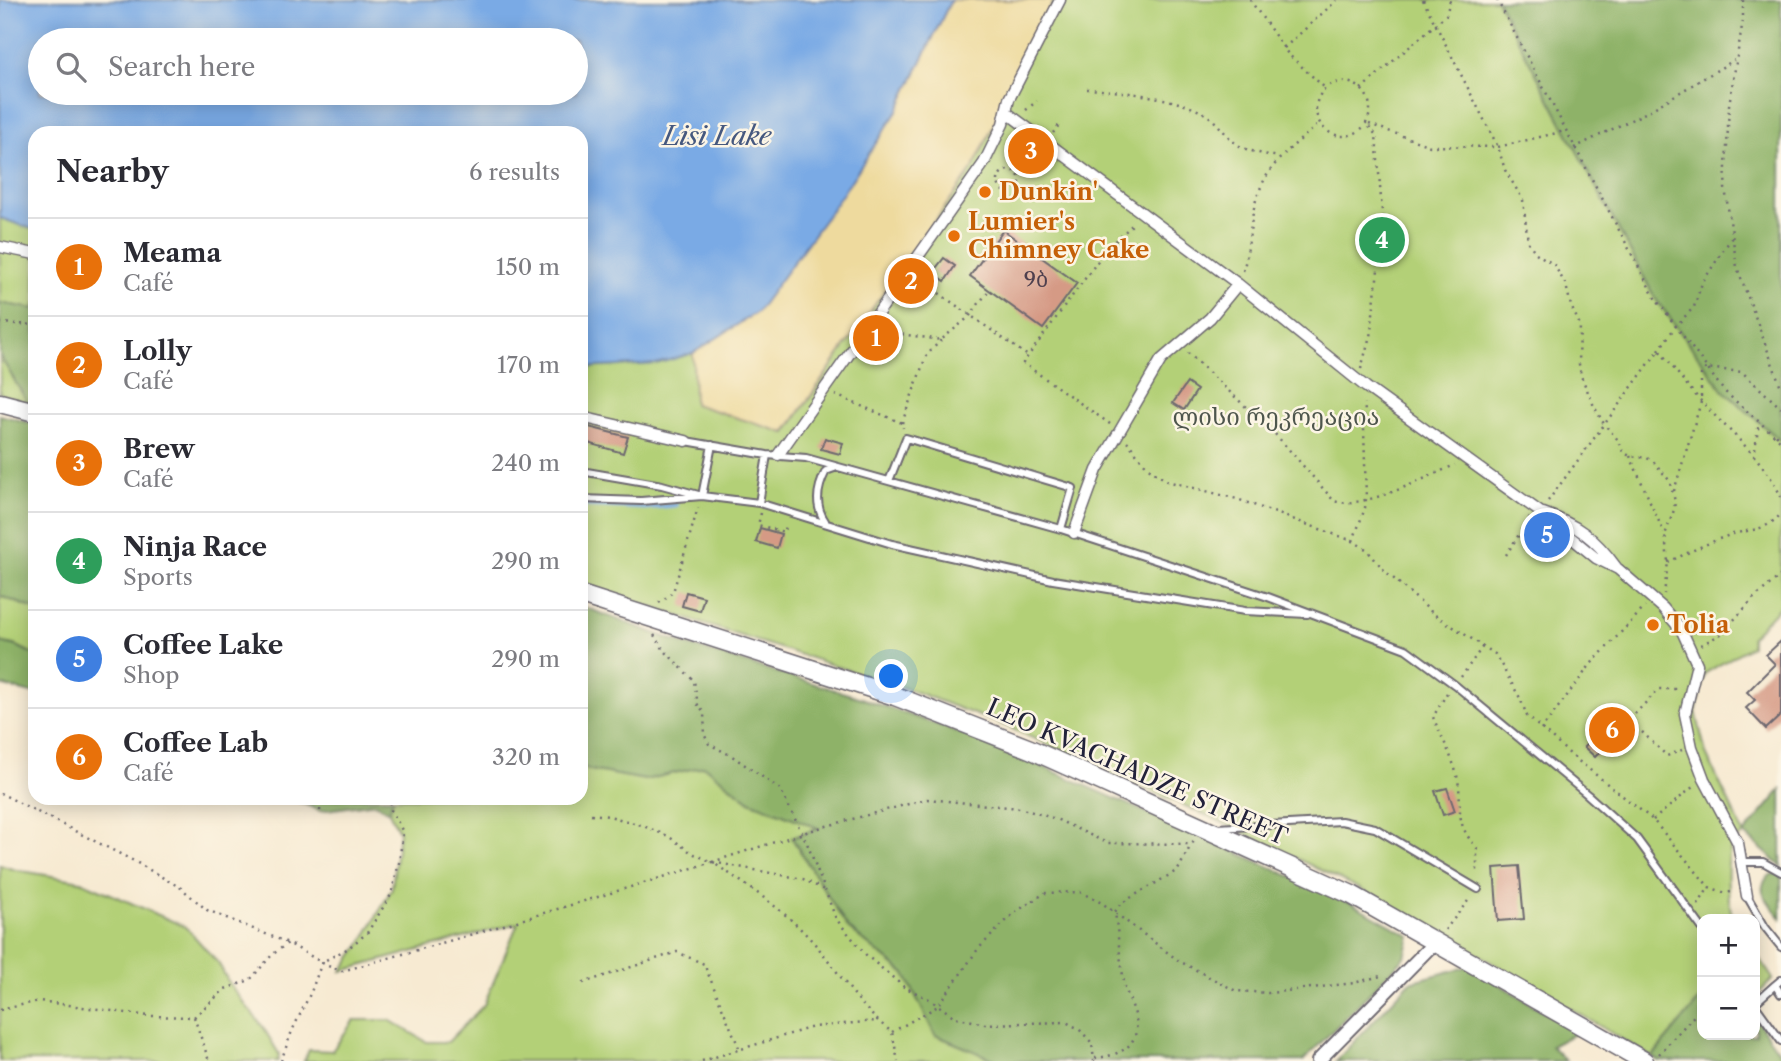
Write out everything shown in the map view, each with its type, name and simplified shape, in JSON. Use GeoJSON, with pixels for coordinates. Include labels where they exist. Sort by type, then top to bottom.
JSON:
{"type":"FeatureCollection","features":[{"type":"Feature","properties":{"kind":"main road"},"geometry":{"type":"LineString","coordinates":[[0,403],[28,410]]}},
{"type":"Feature","properties":{"kind":"main road","name":"LEO KVACHADZE STREET"},"geometry":{"type":"LineString","coordinates":[[588,597],[895,696],[1030,749],[1352,895],[1644,1061]]}},
{"type":"Feature","properties":{"kind":"street"},"geometry":{"type":"LineString","coordinates":[[772,455],[823,390],[984,163],[1009,99],[1060,0]]}},
{"type":"Feature","properties":{"kind":"street"},"geometry":{"type":"LineString","coordinates":[[1006,112],[1238,284],[1362,383],[1538,510],[1596,558],[1618,569],[1663,608],[1682,631],[1697,664],[1685,714],[1692,747],[1704,779],[1738,843],[1746,893]]}},
{"type":"Feature","properties":{"kind":"street"},"geometry":{"type":"LineString","coordinates":[[0,247],[28,253]]}},
{"type":"Feature","properties":{"kind":"street"},"geometry":{"type":"LineString","coordinates":[[1074,533],[1097,470],[1161,360],[1210,318],[1238,284]]}},
{"type":"Feature","properties":{"kind":"street"},"geometry":{"type":"LineString","coordinates":[[588,419],[686,441]]}},
{"type":"Feature","properties":{"kind":"street"},"geometry":{"type":"LineString","coordinates":[[1318,1061],[1436,941]]}},
{"type":"Feature","properties":{"kind":"lane"},"geometry":{"type":"LineString","coordinates":[[889,481],[906,438],[1073,488],[1061,529]]}},
{"type":"Feature","properties":{"kind":"lane"},"geometry":{"type":"LineString","coordinates":[[686,441],[806,458],[1061,529],[1268,597],[1406,649],[1455,685],[1637,839],[1697,920]]}},
{"type":"Feature","properties":{"kind":"lane"},"geometry":{"type":"LineString","coordinates":[[702,496],[712,445]]}},
{"type":"Feature","properties":{"kind":"lane"},"geometry":{"type":"LineString","coordinates":[[759,503],[772,455]]}},
{"type":"Feature","properties":{"kind":"lane"},"geometry":{"type":"LineString","coordinates":[[825,522],[817,509],[818,496],[827,471],[837,467]]}},
{"type":"Feature","properties":{"kind":"lane"},"geometry":{"type":"LineString","coordinates":[[588,472],[662,485],[702,496],[759,503],[892,544],[1053,580],[1245,611],[1315,614]]}},
{"type":"Feature","properties":{"kind":"lane"},"geometry":{"type":"LineString","coordinates":[[588,499],[641,501],[702,496]]}},
{"type":"Feature","properties":{"kind":"lane"},"geometry":{"type":"LineString","coordinates":[[1209,829],[1341,821],[1375,828],[1478,889]]}},
{"type":"Feature","properties":{"kind":"lane"},"geometry":{"type":"LineString","coordinates":[[1742,862],[1763,862],[1781,872]]}},
{"type":"Feature","properties":{"kind":"lane"},"geometry":{"type":"LineString","coordinates":[[1746,893],[1765,927],[1781,947]]}},
{"type":"Feature","properties":{"kind":"lane"},"geometry":{"type":"LineString","coordinates":[[1760,999],[1781,980]]}},
{"type":"Feature","properties":{"kind":"lane"},"geometry":{"type":"LineString","coordinates":[[1775,985],[1781,994]]}},
{"type":"Feature","properties":{"kind":"lane"},"geometry":{"type":"LineString","coordinates":[[1760,1011],[1781,1041]]}},
{"type":"Feature","properties":{"kind":"path"},"geometry":{"type":"LineString","coordinates":[[1250,0],[1284,48],[1304,71],[1325,88]]}},
{"type":"Feature","properties":{"kind":"path"},"geometry":{"type":"LineString","coordinates":[[1284,48],[1337,0]]}},
{"type":"Feature","properties":{"kind":"path"},"geometry":{"type":"LineString","coordinates":[[1423,0],[1498,147],[1505,170],[1523,201],[1528,242],[1536,253],[1554,265],[1566,285],[1580,326],[1581,376],[1604,424],[1619,441],[1623,452],[1654,462],[1664,472],[1674,492]]}},
{"type":"Feature","properties":{"kind":"path"},"geometry":{"type":"LineString","coordinates":[[1361,89],[1446,15],[1450,0]]}},
{"type":"Feature","properties":{"kind":"path"},"geometry":{"type":"LineString","coordinates":[[1497,0],[1655,298],[1724,391],[1781,441]]}},
{"type":"Feature","properties":{"kind":"path"},"geometry":{"type":"LineString","coordinates":[[1743,0],[1743,20],[1729,105],[1725,188],[1737,267],[1781,387]]}},
{"type":"Feature","properties":{"kind":"path"},"geometry":{"type":"LineString","coordinates":[[1574,148],[1647,112],[1735,59]]}},
{"type":"Feature","properties":{"kind":"path"},"geometry":{"type":"LineString","coordinates":[[1342,82],[1352,83],[1361,89],[1369,105],[1366,123],[1359,131],[1340,136],[1331,134],[1319,124],[1316,104],[1325,88],[1342,82]]}},
{"type":"Feature","properties":{"kind":"path"},"geometry":{"type":"LineString","coordinates":[[1087,89],[1118,91],[1166,100],[1208,116],[1236,144],[1279,157]]}},
{"type":"Feature","properties":{"kind":"path"},"geometry":{"type":"LineString","coordinates":[[1366,123],[1430,146],[1498,147],[1565,131]]}},
{"type":"Feature","properties":{"kind":"path"},"geometry":{"type":"LineString","coordinates":[[1353,541],[1366,508],[1362,383],[1383,225],[1376,135],[1366,123]]}},
{"type":"Feature","properties":{"kind":"path"},"geometry":{"type":"LineString","coordinates":[[1238,284],[1249,252],[1260,188],[1279,157],[1319,124]]}},
{"type":"Feature","properties":{"kind":"path"},"geometry":{"type":"LineString","coordinates":[[1009,169],[1019,174],[1021,181],[1018,188],[1007,192],[1001,188],[998,181],[1002,171],[1009,169]]}},
{"type":"Feature","properties":{"kind":"path"},"geometry":{"type":"LineString","coordinates":[[1143,215],[1106,250],[1023,363],[1119,431],[1147,467],[1167,481],[1237,499],[1353,541],[1366,549],[1385,571],[1435,615],[1495,654],[1527,716],[1653,821],[1709,887],[1726,893],[1746,893]]}},
{"type":"Feature","properties":{"kind":"path"},"geometry":{"type":"LineString","coordinates":[[1506,555],[1675,327],[1694,307],[1702,283],[1732,237]]}},
{"type":"Feature","properties":{"kind":"path"},"geometry":{"type":"LineString","coordinates":[[908,271],[969,317],[1028,356]]}},
{"type":"Feature","properties":{"kind":"path"},"geometry":{"type":"LineString","coordinates":[[906,438],[902,423],[926,356],[969,317],[989,290]]}},
{"type":"Feature","properties":{"kind":"path"},"geometry":{"type":"LineString","coordinates":[[0,323],[28,325]]}},
{"type":"Feature","properties":{"kind":"path"},"geometry":{"type":"LineString","coordinates":[[867,329],[941,340]]}},
{"type":"Feature","properties":{"kind":"path"},"geometry":{"type":"LineString","coordinates":[[1178,344],[1277,436],[1334,501],[1342,503],[1378,497],[1468,460]]}},
{"type":"Feature","properties":{"kind":"path"},"geometry":{"type":"LineString","coordinates":[[1659,351],[1702,402],[1730,429],[1777,487],[1781,497]]}},
{"type":"Feature","properties":{"kind":"path"},"geometry":{"type":"LineString","coordinates":[[1665,535],[1674,510],[1674,492],[1702,402],[1701,375],[1706,368]]}},
{"type":"Feature","properties":{"kind":"path"},"geometry":{"type":"LineString","coordinates":[[1706,368],[1742,372],[1781,408]]}},
{"type":"Feature","properties":{"kind":"path"},"geometry":{"type":"LineString","coordinates":[[823,390],[902,423]]}},
{"type":"Feature","properties":{"kind":"path"},"geometry":{"type":"LineString","coordinates":[[1754,458],[1759,422]]}},
{"type":"Feature","properties":{"kind":"path"},"geometry":{"type":"LineString","coordinates":[[1776,436],[1781,430]]}},
{"type":"Feature","properties":{"kind":"path"},"geometry":{"type":"LineString","coordinates":[[1630,456],[1665,535],[1668,562],[1663,608]]}},
{"type":"Feature","properties":{"kind":"path"},"geometry":{"type":"LineString","coordinates":[[698,508],[673,592],[639,615],[664,650],[694,681],[698,705],[704,713],[705,736],[709,744],[732,756],[780,789],[802,834],[836,919],[867,956],[904,987],[955,1017],[985,1024],[1066,1022],[1079,1029],[1091,1043],[1095,1060],[1114,1056],[1129,1047],[1136,1021],[1125,986],[1115,912],[1119,904],[1178,870],[1191,844],[1209,829]]}},
{"type":"Feature","properties":{"kind":"path"},"geometry":{"type":"LineString","coordinates":[[761,513],[758,525],[783,533],[788,523]]}},
{"type":"Feature","properties":{"kind":"path"},"geometry":{"type":"LineString","coordinates":[[1668,562],[1732,534],[1754,532],[1781,515]]}},
{"type":"Feature","properties":{"kind":"path"},"geometry":{"type":"LineString","coordinates":[[1692,649],[1721,634],[1754,598],[1781,575]]}},
{"type":"Feature","properties":{"kind":"path"},"geometry":{"type":"LineString","coordinates":[[1541,730],[1591,664],[1651,599]]}},
{"type":"Feature","properties":{"kind":"path"},"geometry":{"type":"LineString","coordinates":[[1455,685],[1484,645]]}},
{"type":"Feature","properties":{"kind":"path"},"geometry":{"type":"LineString","coordinates":[[1625,724],[1659,689],[1691,689]]}},
{"type":"Feature","properties":{"kind":"path"},"geometry":{"type":"LineString","coordinates":[[1436,941],[1478,889],[1477,848],[1465,835],[1459,814],[1458,779],[1433,717],[1442,699]]}},
{"type":"Feature","properties":{"kind":"path"},"geometry":{"type":"LineString","coordinates":[[1642,732],[1667,756],[1692,747]]}},
{"type":"Feature","properties":{"kind":"path"},"geometry":{"type":"LineString","coordinates":[[1653,821],[1704,779]]}},
{"type":"Feature","properties":{"kind":"path"},"geometry":{"type":"LineString","coordinates":[[0,793],[145,867],[181,888],[207,910],[288,943],[342,971],[518,922],[676,871],[927,799],[1019,808],[1056,820],[1107,843],[1191,844]]}},
{"type":"Feature","properties":{"kind":"path"},"geometry":{"type":"LineString","coordinates":[[320,805],[320,811]]}},
{"type":"Feature","properties":{"kind":"path"},"geometry":{"type":"LineString","coordinates":[[281,1061],[322,962],[347,949],[367,933],[391,895],[403,832],[391,805]]}},
{"type":"Feature","properties":{"kind":"path"},"geometry":{"type":"LineString","coordinates":[[591,814],[609,816],[668,836],[770,901],[813,942],[875,1021],[892,1032],[898,1061]]}},
{"type":"Feature","properties":{"kind":"path"},"geometry":{"type":"LineString","coordinates":[[712,862],[803,878],[826,891]]}},
{"type":"Feature","properties":{"kind":"path"},"geometry":{"type":"LineString","coordinates":[[1693,914],[1709,887]]}},
{"type":"Feature","properties":{"kind":"path"},"geometry":{"type":"LineString","coordinates":[[892,1032],[938,1006],[978,949],[1014,913],[1045,893],[1080,892],[1102,903],[1179,961],[1236,991],[1269,993],[1354,983],[1381,976]]}},
{"type":"Feature","properties":{"kind":"path"},"geometry":{"type":"LineString","coordinates":[[0,1010],[39,1001],[149,1016],[194,1017],[225,989],[250,980],[271,955],[288,943]]}},
{"type":"Feature","properties":{"kind":"path"},"geometry":{"type":"LineString","coordinates":[[583,983],[677,952],[704,964],[740,1050]]}},
{"type":"Feature","properties":{"kind":"path"},"geometry":{"type":"LineString","coordinates":[[1651,1061],[1697,1012]]}},
{"type":"Feature","properties":{"kind":"path"},"geometry":{"type":"LineString","coordinates":[[194,1017],[209,1061]]}},
{"type":"Feature","properties":{"kind":"path"},"geometry":{"type":"LineString","coordinates":[[702,1061],[813,1027],[875,1021]]}},
{"type":"Feature","properties":{"kind":"green space","name":"ლისი რეკრეაცია"},"geometry":{"type":"Polygon","coordinates":[[[1054,0],[1497,0],[1655,298],[1724,391],[1781,441],[1781,605],[1751,637],[1751,646],[1704,674],[1696,712],[1706,754],[1744,834],[1732,846],[1728,861],[1728,894],[1732,914],[1697,914],[1697,1003],[1652,1057],[1483,957],[1358,888],[1210,817],[1008,727],[908,689],[588,587],[588,368],[656,364],[693,353],[695,404],[786,433],[973,168],[1054,0]]]}},
{"type":"Feature","properties":{"kind":"green space"},"geometry":{"type":"Polygon","coordinates":[[[1497,0],[1781,0],[1781,441],[1724,391],[1655,298],[1497,0]]]}},
{"type":"Feature","properties":{"kind":"green space"},"geometry":{"type":"Polygon","coordinates":[[[0,218],[28,228],[28,308],[0,303],[0,218]]]}},
{"type":"Feature","properties":{"kind":"green space"},"geometry":{"type":"Polygon","coordinates":[[[0,303],[28,308],[28,403],[0,356],[0,303]]]}},
{"type":"Feature","properties":{"kind":"green space"},"geometry":{"type":"Polygon","coordinates":[[[0,356],[28,403],[0,394],[0,356]]]}},
{"type":"Feature","properties":{"kind":"green space"},"geometry":{"type":"Polygon","coordinates":[[[0,415],[28,422],[28,606],[0,596],[0,415]]]}},
{"type":"Feature","properties":{"kind":"green space"},"geometry":{"type":"Polygon","coordinates":[[[0,596],[28,606],[28,652],[0,642],[0,596]]]}},
{"type":"Feature","properties":{"kind":"green space"},"geometry":{"type":"Polygon","coordinates":[[[588,609],[684,644],[858,697],[987,742],[1349,902],[1410,936],[1405,957],[1303,1061],[998,1061],[935,1035],[905,974],[848,928],[792,838],[818,828],[750,801],[704,766],[645,780],[590,770],[588,609]]]}},
{"type":"Feature","properties":{"kind":"green space"},"geometry":{"type":"Polygon","coordinates":[[[0,642],[28,652],[28,692],[0,685],[0,642]]]}},
{"type":"Feature","properties":{"kind":"green space"},"geometry":{"type":"Polygon","coordinates":[[[704,766],[750,801],[819,828],[792,838],[848,928],[905,974],[935,1035],[998,1061],[304,1061],[309,1050],[332,1051],[354,1020],[389,1020],[427,1042],[448,1042],[484,1005],[518,923],[342,971],[364,939],[392,888],[399,832],[389,812],[391,805],[588,805],[588,769],[645,780],[704,766]]]}},
{"type":"Feature","properties":{"kind":"green space"},"geometry":{"type":"Polygon","coordinates":[[[1781,790],[1781,866],[1744,834],[1781,790]]]}},
{"type":"Feature","properties":{"kind":"green space"},"geometry":{"type":"Polygon","coordinates":[[[306,805],[361,805],[320,811],[306,805]]]}},
{"type":"Feature","properties":{"kind":"green space"},"geometry":{"type":"Polygon","coordinates":[[[378,805],[391,805],[389,812],[378,805]]]}},
{"type":"Feature","properties":{"kind":"green space"},"geometry":{"type":"Polygon","coordinates":[[[0,865],[81,881],[186,927],[219,964],[230,985],[263,1027],[279,1054],[278,1061],[0,1061],[0,865]]]}},
{"type":"Feature","properties":{"kind":"green space"},"geometry":{"type":"Polygon","coordinates":[[[1772,874],[1781,874],[1781,918],[1764,896],[1763,885],[1772,874]]]}},
{"type":"Feature","properties":{"kind":"green space"},"geometry":{"type":"Polygon","coordinates":[[[1760,960],[1773,979],[1760,992],[1760,960]]]}},
{"type":"Feature","properties":{"kind":"green space"},"geometry":{"type":"Polygon","coordinates":[[[1469,966],[1578,1032],[1551,1046],[1566,1061],[1336,1061],[1410,982],[1469,966]]]}},
{"type":"Feature","properties":{"kind":"green space"},"geometry":{"type":"Polygon","coordinates":[[[1697,1003],[1697,1040],[1760,1040],[1760,1025],[1781,1054],[1781,1061],[1659,1061],[1652,1057],[1697,1003]]]}},
{"type":"Feature","properties":{"kind":"sand"},"geometry":{"type":"Polygon","coordinates":[[[951,0],[1054,0],[973,168],[785,433],[694,404],[693,353],[757,312],[898,110],[951,0]]]}},
{"type":"Feature","properties":{"kind":"water","name":"Lisi Lake"},"geometry":{"type":"Polygon","coordinates":[[[0,0],[951,0],[898,110],[835,205],[757,312],[693,353],[656,364],[588,368],[588,126],[28,126],[28,228],[0,218],[0,0]]]}},
{"type":"Feature","properties":{"kind":"building"},"geometry":{"type":"Polygon","coordinates":[[[1003,230],[1077,283],[1043,329],[970,276],[1003,230]]]}},
{"type":"Feature","properties":{"kind":"building"},"geometry":{"type":"Polygon","coordinates":[[[944,258],[955,266],[945,281],[933,272],[944,258]]]}},
{"type":"Feature","properties":{"kind":"building"},"geometry":{"type":"Polygon","coordinates":[[[1187,383],[1197,390],[1184,410],[1173,403],[1187,383]]]}},
{"type":"Feature","properties":{"kind":"building"},"geometry":{"type":"Polygon","coordinates":[[[588,427],[628,437],[623,453],[588,443],[588,427]]]}},
{"type":"Feature","properties":{"kind":"building"},"geometry":{"type":"Polygon","coordinates":[[[825,438],[843,443],[840,454],[821,449],[825,438]]]}},
{"type":"Feature","properties":{"kind":"building"},"geometry":{"type":"Polygon","coordinates":[[[760,528],[781,534],[777,548],[756,542],[760,528]]]}},
{"type":"Feature","properties":{"kind":"building"},"geometry":{"type":"Polygon","coordinates":[[[686,592],[704,597],[700,611],[682,606],[686,592]]]}},
{"type":"Feature","properties":{"kind":"building"},"geometry":{"type":"Polygon","coordinates":[[[1781,641],[1781,715],[1766,729],[1746,708],[1755,700],[1747,692],[1775,664],[1766,655],[1781,641]]]}},
{"type":"Feature","properties":{"kind":"building"},"geometry":{"type":"Polygon","coordinates":[[[1611,718],[1623,728],[1595,757],[1584,747],[1611,718]]]}},
{"type":"Feature","properties":{"kind":"building"},"geometry":{"type":"Polygon","coordinates":[[[1447,788],[1455,811],[1443,815],[1435,791],[1447,788]]]}},
{"type":"Feature","properties":{"kind":"building"},"geometry":{"type":"Polygon","coordinates":[[[1519,866],[1524,919],[1498,921],[1494,868],[1519,866]]]}},
{"type":"Feature","properties":{"kind":"waterway"},"geometry":{"type":"LineString","coordinates":[[588,505],[646,508],[676,505]]}},
{"type":"Feature","properties":{"kind":"place","name":"Brew"},"geometry":{"type":"Point","coordinates":[1031,151]}},
{"type":"Feature","properties":{"kind":"place","name":"Dunkin'"},"geometry":{"type":"Point","coordinates":[985,192]}},
{"type":"Feature","properties":{"kind":"place","name":"Lumier's Chimney Cake"},"geometry":{"type":"Point","coordinates":[954,236]}},
{"type":"Feature","properties":{"kind":"place","name":"Ninja Race"},"geometry":{"type":"Point","coordinates":[1382,240]}},
{"type":"Feature","properties":{"kind":"place","name":"Lolly"},"geometry":{"type":"Point","coordinates":[911,281]}},
{"type":"Feature","properties":{"kind":"place","name":"Meama"},"geometry":{"type":"Point","coordinates":[876,338]}},
{"type":"Feature","properties":{"kind":"place","name":"Coffee Lake"},"geometry":{"type":"Point","coordinates":[1547,535]}},
{"type":"Feature","properties":{"kind":"place","name":"Tolia"},"geometry":{"type":"Point","coordinates":[1653,625]}},
{"type":"Feature","properties":{"kind":"place","name":"Coffee Lab"},"geometry":{"type":"Point","coordinates":[1612,730]}}]}
